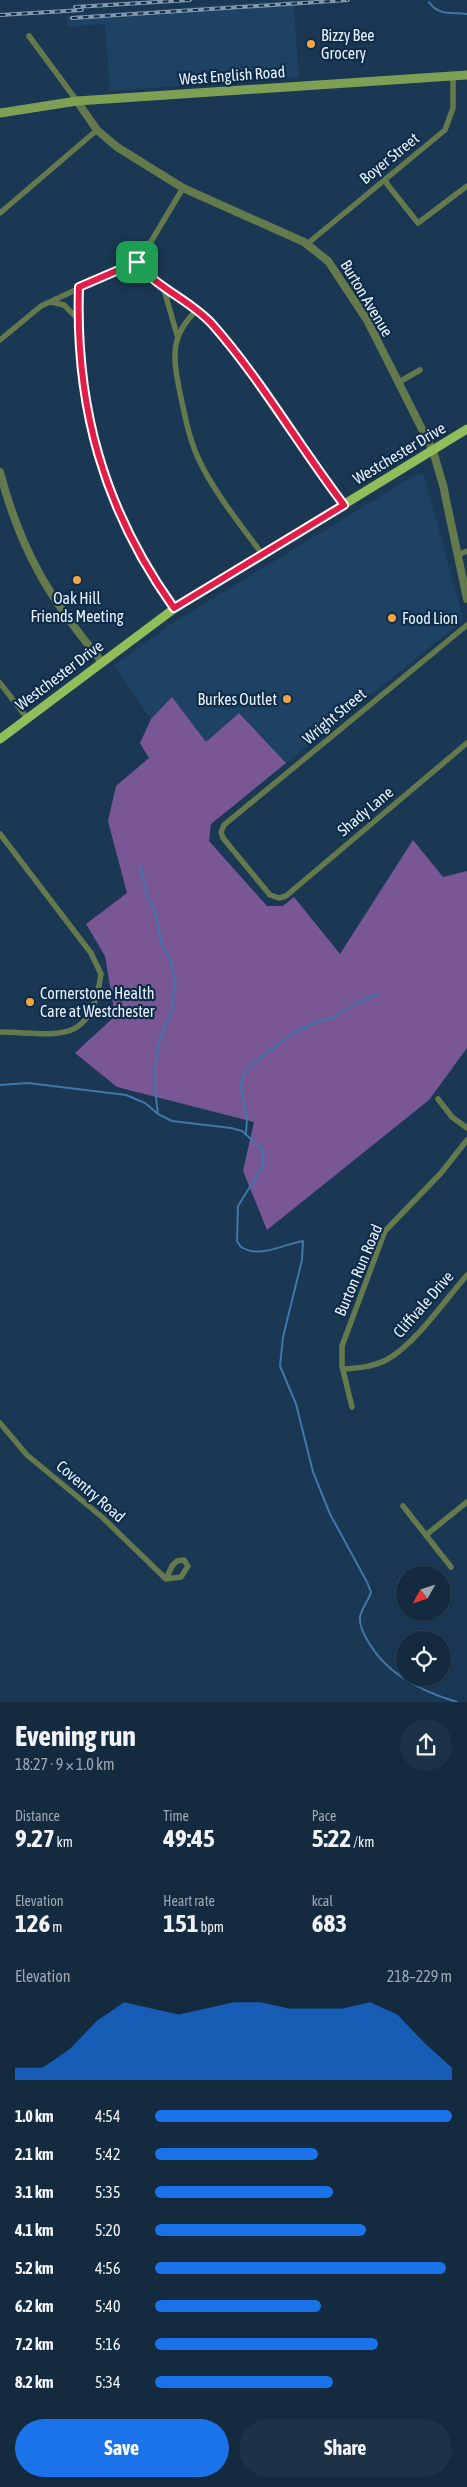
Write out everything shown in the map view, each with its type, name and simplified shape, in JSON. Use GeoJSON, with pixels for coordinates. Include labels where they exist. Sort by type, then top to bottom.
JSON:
{"type":"FeatureCollection","features":[{"type":"Feature","properties":{"kind":"main road","name":"West English Road"},"geometry":{"type":"LineString","coordinates":[[0,113],[77,102],[467,74]]}},
{"type":"Feature","properties":{"kind":"main road","name":"Westchester Drive"},"geometry":{"type":"LineString","coordinates":[[0,738],[174,608],[467,429]]}},
{"type":"Feature","properties":{"kind":"street","name":"Burton Avenue"},"geometry":{"type":"LineString","coordinates":[[29,36],[97,130],[117,147],[183,188],[307,244],[328,261],[338,273],[367,320],[433,451],[467,598]]}},
{"type":"Feature","properties":{"kind":"street","name":"Boyer Street"},"geometry":{"type":"LineString","coordinates":[[307,244],[445,130],[453,108],[453,75]]}},
{"type":"Feature","properties":{"kind":"street"},"geometry":{"type":"LineString","coordinates":[[0,213],[97,130]]}},
{"type":"Feature","properties":{"kind":"street"},"geometry":{"type":"LineString","coordinates":[[386,179],[387,184],[418,223],[467,186]]}},
{"type":"Feature","properties":{"kind":"street"},"geometry":{"type":"LineString","coordinates":[[0,340],[41,306],[137,262],[183,188]]}},
{"type":"Feature","properties":{"kind":"street"},"geometry":{"type":"LineString","coordinates":[[137,262],[163,286],[198,309],[238,355],[344,505]]}},
{"type":"Feature","properties":{"kind":"street"},"geometry":{"type":"LineString","coordinates":[[163,286],[177,335],[175,363],[185,419],[192,443],[216,489],[262,554]]}},
{"type":"Feature","properties":{"kind":"street"},"geometry":{"type":"LineString","coordinates":[[79,287],[80,357],[86,407],[101,468],[114,503],[134,545],[174,608]]}},
{"type":"Feature","properties":{"kind":"street"},"geometry":{"type":"LineString","coordinates":[[51,302],[64,306],[79,320]]}},
{"type":"Feature","properties":{"kind":"street"},"geometry":{"type":"LineString","coordinates":[[177,335],[186,320],[198,309]]}},
{"type":"Feature","properties":{"kind":"street"},"geometry":{"type":"LineString","coordinates":[[399,382],[420,370]]}},
{"type":"Feature","properties":{"kind":"street"},"geometry":{"type":"LineString","coordinates":[[0,472],[10,512],[30,558],[70,624],[102,662]]}},
{"type":"Feature","properties":{"kind":"street"},"geometry":{"type":"LineString","coordinates":[[457,554],[467,551]]}},
{"type":"Feature","properties":{"kind":"street","name":"Wright Street"},"geometry":{"type":"LineString","coordinates":[[279,898],[270,896],[226,845],[221,832],[224,825],[467,624]]}},
{"type":"Feature","properties":{"kind":"street"},"geometry":{"type":"LineString","coordinates":[[0,683],[27,718]]}},
{"type":"Feature","properties":{"kind":"street","name":"Shady Lane"},"geometry":{"type":"LineString","coordinates":[[279,898],[286,896],[467,743]]}},
{"type":"Feature","properties":{"kind":"street"},"geometry":{"type":"LineString","coordinates":[[0,834],[91,953],[101,974],[93,1009],[82,1026],[63,1033],[0,1032]]}},
{"type":"Feature","properties":{"kind":"street"},"geometry":{"type":"LineString","coordinates":[[438,1099],[452,1117],[467,1128]]}},
{"type":"Feature","properties":{"kind":"street","name":"Burton Run Road"},"geometry":{"type":"LineString","coordinates":[[352,1407],[343,1369],[342,1346],[385,1231],[441,1173],[467,1140]]}},
{"type":"Feature","properties":{"kind":"street","name":"Cliffvale Drive"},"geometry":{"type":"LineString","coordinates":[[343,1369],[368,1366],[386,1360],[403,1349],[467,1275]]}},
{"type":"Feature","properties":{"kind":"street","name":"Coventry Road"},"geometry":{"type":"LineString","coordinates":[[0,1423],[27,1456],[102,1517],[166,1580]]}},
{"type":"Feature","properties":{"kind":"street"},"geometry":{"type":"LineString","coordinates":[[426,1535],[467,1502]]}},
{"type":"Feature","properties":{"kind":"street"},"geometry":{"type":"LineString","coordinates":[[403,1506],[450,1566]]}},
{"type":"Feature","properties":{"kind":"shaded area"},"geometry":{"type":"Polygon","coordinates":[[[293,0],[299,77],[110,91],[105,24],[67,27],[66,16],[293,0]]]}},
{"type":"Feature","properties":{"kind":"shaded area"},"geometry":{"type":"Polygon","coordinates":[[[417,474],[424,475],[463,618],[461,622],[286,763],[239,713],[206,742],[172,698],[151,719],[114,666],[171,624],[417,474]]]}},
{"type":"Feature","properties":{"kind":"shaded area"},"geometry":{"type":"Polygon","coordinates":[[[172,697],[206,742],[239,713],[286,763],[211,824],[209,841],[267,906],[283,906],[294,897],[340,954],[413,840],[443,877],[467,871],[467,1048],[429,1100],[267,1230],[243,1171],[254,1122],[117,1087],[75,1053],[115,1016],[105,956],[86,924],[127,893],[108,821],[116,786],[149,758],[140,743],[151,719],[172,697]]]}},
{"type":"Feature","properties":{"kind":"waterway"},"geometry":{"type":"LineString","coordinates":[[429,2],[437,10],[467,14]]}},
{"type":"Feature","properties":{"kind":"waterway"},"geometry":{"type":"LineString","coordinates":[[140,866],[147,895],[156,915],[162,946],[169,956],[175,977],[172,1009],[159,1042],[155,1067],[158,1114]]}},
{"type":"Feature","properties":{"kind":"waterway"},"geometry":{"type":"LineString","coordinates":[[246,1133],[247,1119],[241,1088],[243,1076],[252,1064],[295,1032],[319,1021],[335,1017],[354,1004],[379,994]]}},
{"type":"Feature","properties":{"kind":"waterway"},"geometry":{"type":"LineString","coordinates":[[0,1085],[28,1083],[126,1095],[145,1103],[158,1114],[172,1121],[242,1131],[263,1150],[263,1166],[238,1206],[237,1241],[241,1247],[256,1252],[272,1250],[303,1241],[302,1260],[283,1337],[280,1366],[296,1404],[313,1472],[330,1514],[371,1592],[361,1614],[360,1624],[362,1630],[377,1654],[396,1673],[431,1693],[457,1702]]}},
{"type":"Feature","properties":{"kind":"railway"},"geometry":{"type":"LineString","coordinates":[[75,7],[190,0]]}},
{"type":"Feature","properties":{"kind":"railway"},"geometry":{"type":"LineString","coordinates":[[72,18],[348,0]]}},
{"type":"Feature","properties":{"kind":"railway"},"geometry":{"type":"LineString","coordinates":[[0,15],[82,10]]}},
{"type":"Feature","properties":{"kind":"place","name":"Bizzy Bee Grocery"},"geometry":{"type":"Point","coordinates":[311,44]}},
{"type":"Feature","properties":{"kind":"place","name":"Oak Hill Friends Meeting"},"geometry":{"type":"Point","coordinates":[77,580]}},
{"type":"Feature","properties":{"kind":"place","name":"Food Lion"},"geometry":{"type":"Point","coordinates":[392,618]}},
{"type":"Feature","properties":{"kind":"place","name":"Burkes Outlet"},"geometry":{"type":"Point","coordinates":[287,699]}},
{"type":"Feature","properties":{"kind":"place","name":"Cornerstone Health Care at Westchester"},"geometry":{"type":"Point","coordinates":[30,1002]}},
{"type":"Feature","properties":{"kind":"route"},"geometry":{"type":"LineString","coordinates":[[137,262],[142,269],[163,286],[198,309],[212,323],[243,362],[318,471],[344,505],[174,608],[134,545],[114,503],[92,438],[82,382],[79,287],[137,262]]}}]}
